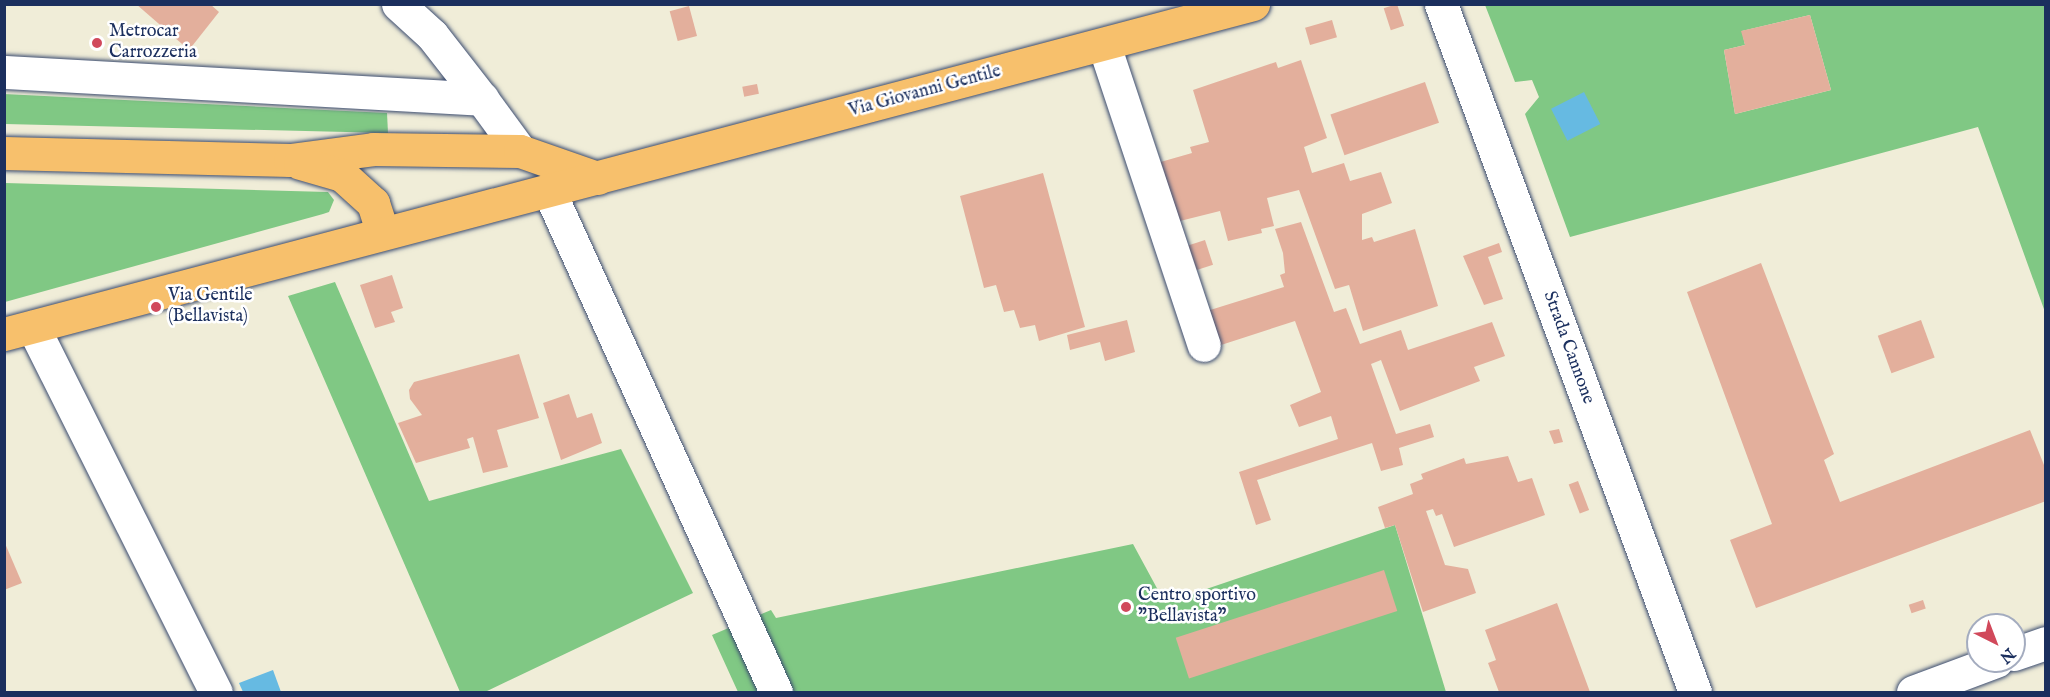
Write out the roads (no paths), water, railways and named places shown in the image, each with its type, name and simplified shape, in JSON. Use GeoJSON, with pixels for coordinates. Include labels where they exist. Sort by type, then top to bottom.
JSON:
{"type":"FeatureCollection","features":[{"type":"Feature","properties":{"kind":"main road","name":"Via Giovanni Gentile"},"geometry":{"type":"LineString","coordinates":[[19,330],[382,231],[549,191],[1252,4]]}},
{"type":"Feature","properties":{"kind":"main road"},"geometry":{"type":"LineString","coordinates":[[4,153],[290,160],[373,149],[520,151],[597,178]]}},
{"type":"Feature","properties":{"kind":"main road"},"geometry":{"type":"LineString","coordinates":[[290,160],[342,175],[373,203],[382,231]]}},
{"type":"Feature","properties":{"kind":"street"},"geometry":{"type":"LineString","coordinates":[[399,4],[432,35],[520,151]]}},
{"type":"Feature","properties":{"kind":"street","name":"Strada Cannone"},"geometry":{"type":"LineString","coordinates":[[1441,4],[1695,693]]}},
{"type":"Feature","properties":{"kind":"street"},"geometry":{"type":"LineString","coordinates":[[1104,45],[1204,345]]}},
{"type":"Feature","properties":{"kind":"street"},"geometry":{"type":"LineString","coordinates":[[4,72],[482,99]]}},
{"type":"Feature","properties":{"kind":"street"},"geometry":{"type":"LineString","coordinates":[[549,191],[776,693]]}},
{"type":"Feature","properties":{"kind":"street"},"geometry":{"type":"LineString","coordinates":[[19,330],[216,693]]}},
{"type":"Feature","properties":{"kind":"street"},"geometry":{"type":"LineString","coordinates":[[2026,650],[2046,643]]}},
{"type":"Feature","properties":{"kind":"street"},"geometry":{"type":"LineString","coordinates":[[1913,693],[1966,673]]}},
{"type":"Feature","properties":{"kind":"water"},"geometry":{"type":"Polygon","coordinates":[[[1584,92],[1600,124],[1567,141],[1551,109],[1584,92]]]}},
{"type":"Feature","properties":{"kind":"water"},"geometry":{"type":"Polygon","coordinates":[[[273,670],[281,692],[243,692],[239,683],[273,670]]]}},
{"type":"Feature","properties":{"kind":"place","name":"Metrocar Carrozzeria"},"geometry":{"type":"Point","coordinates":[97,43]}},
{"type":"Feature","properties":{"kind":"place","name":"Via Gentile (Bellavista)"},"geometry":{"type":"Point","coordinates":[156,307]}},
{"type":"Feature","properties":{"kind":"place","name":"Centro sportivo \"Bellavista\""},"geometry":{"type":"Point","coordinates":[1126,607]}}]}
